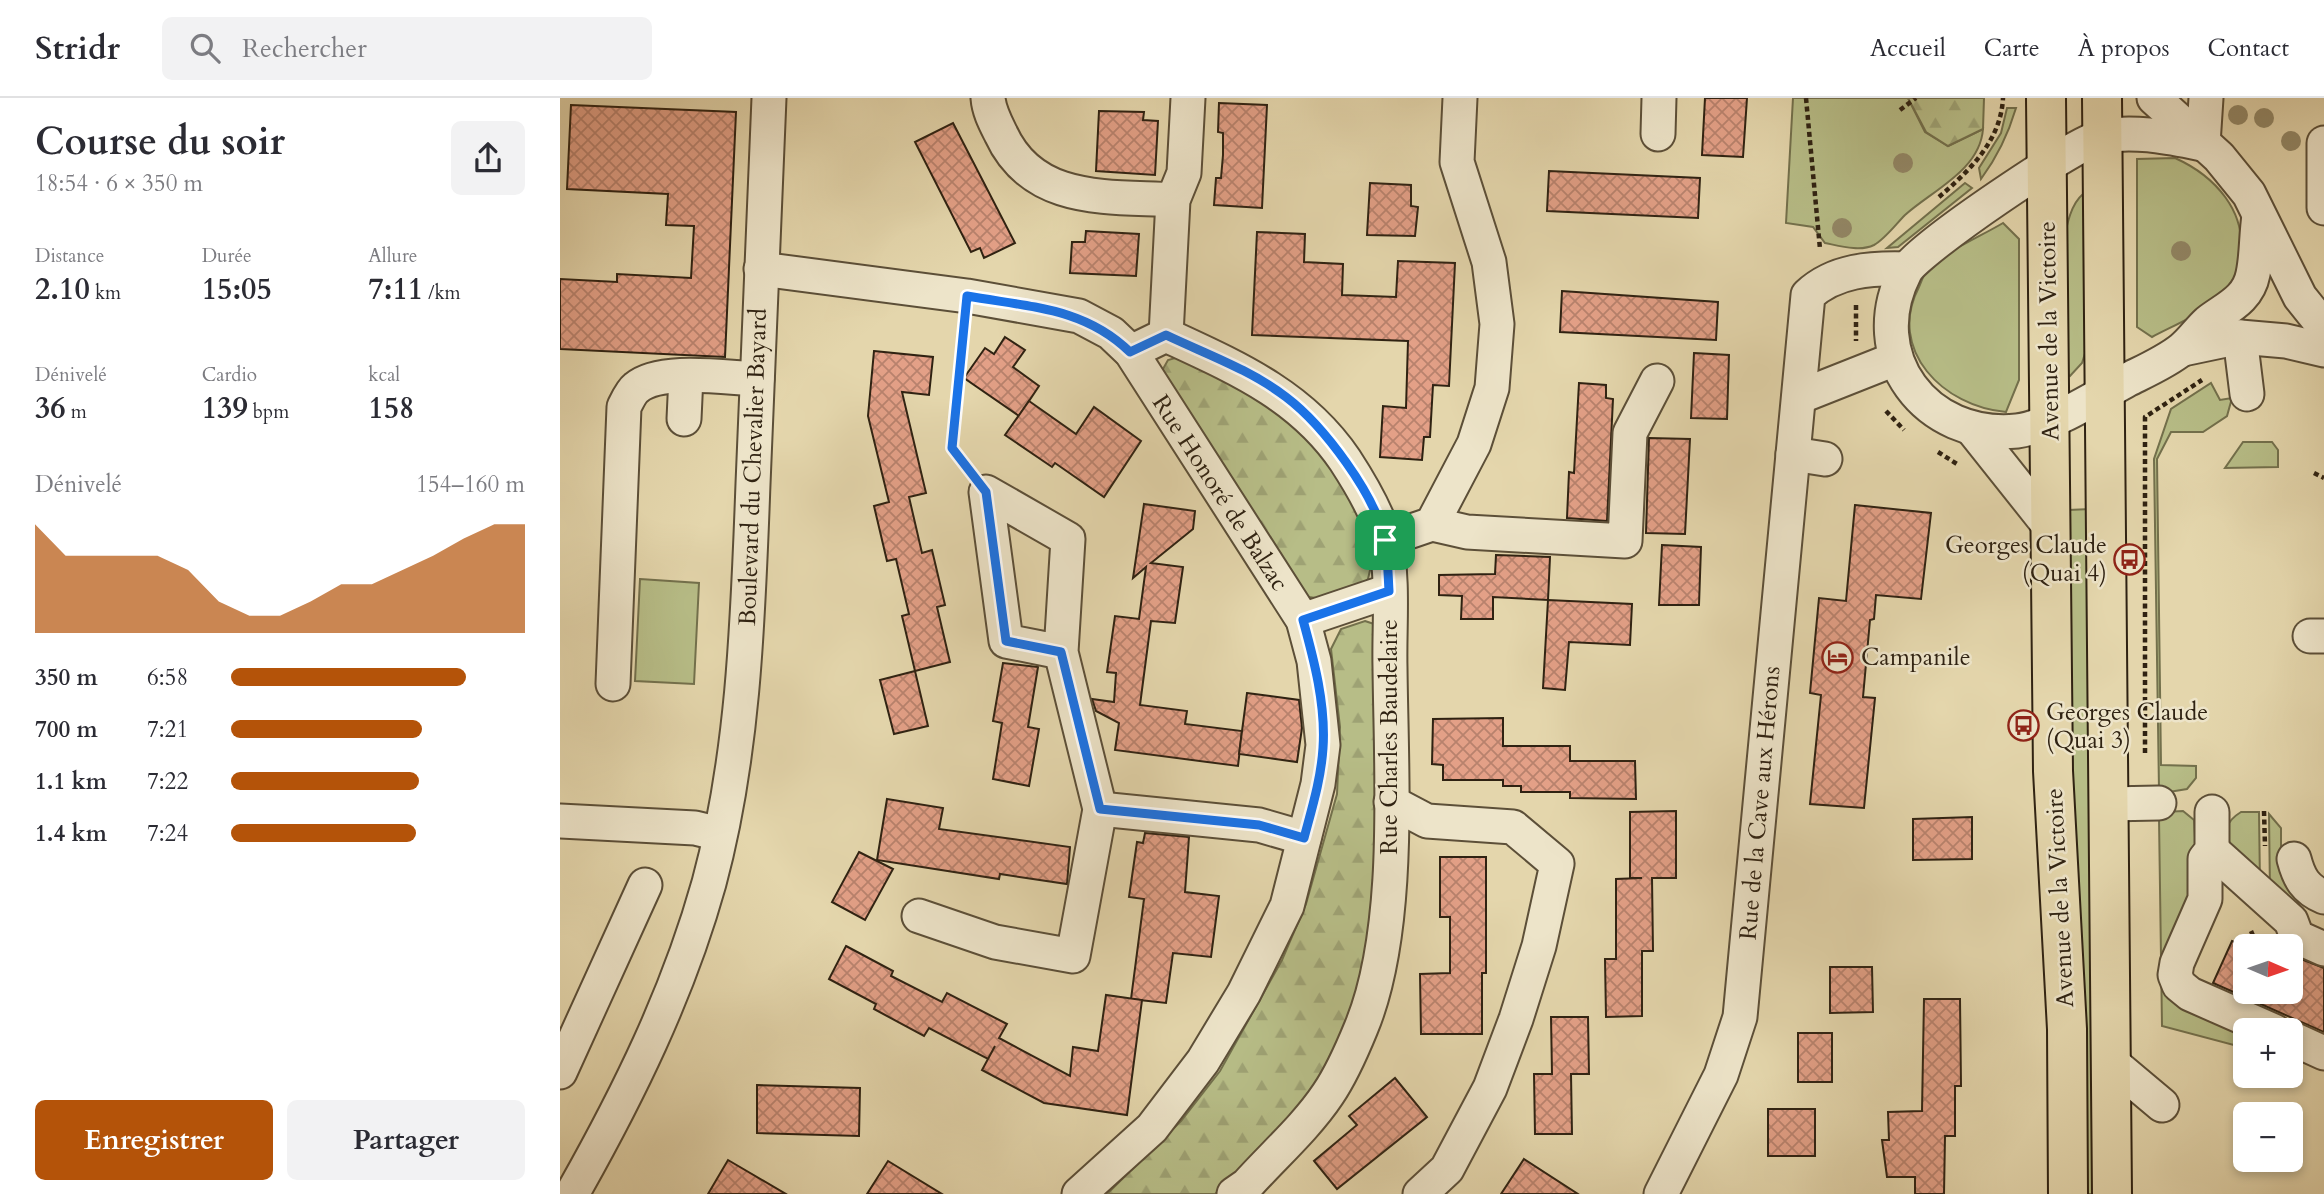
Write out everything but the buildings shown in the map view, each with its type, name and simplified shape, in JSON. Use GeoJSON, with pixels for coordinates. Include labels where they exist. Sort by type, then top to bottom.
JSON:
{"type":"FeatureCollection","features":[{"type":"Feature","properties":{"kind":"main road","name":"Avenue de la Victoire"},"geometry":{"type":"LineString","coordinates":[[2046,98],[2053,771],[2067,1029],[2068,1194]]}},
{"type":"Feature","properties":{"kind":"main road","name":"Avenue de la Victoire"},"geometry":{"type":"LineString","coordinates":[[2102,98],[2112,1194]]}},
{"type":"Feature","properties":{"kind":"street","name":"Boulevard du Chevalier Bayard"},"geometry":{"type":"LineString","coordinates":[[572,1194],[645,1058],[673,991],[709,881],[720,834],[744,664],[769,98]]}},
{"type":"Feature","properties":{"kind":"street"},"geometry":{"type":"LineString","coordinates":[[988,98],[1005,143],[1018,163],[1065,192],[1173,200]]}},
{"type":"Feature","properties":{"kind":"street"},"geometry":{"type":"LineString","coordinates":[[1130,352],[1166,335],[1173,200],[1184,173],[1188,98]]}},
{"type":"Feature","properties":{"kind":"street"},"geometry":{"type":"LineString","coordinates":[[1432,524],[1474,444],[1492,388],[1497,324],[1489,262],[1457,162],[1460,98]]}},
{"type":"Feature","properties":{"kind":"street"},"geometry":{"type":"LineString","coordinates":[[1658,134],[1659,98]]}},
{"type":"Feature","properties":{"kind":"street"},"geometry":{"type":"LineString","coordinates":[[2154,98],[2235,175],[2277,244],[2300,297],[2324,327]]}},
{"type":"Feature","properties":{"kind":"street"},"geometry":{"type":"LineString","coordinates":[[2203,144],[2206,98]]}},
{"type":"Feature","properties":{"kind":"street"},"geometry":{"type":"LineString","coordinates":[[2203,144],[2154,135],[2102,136],[1991,201],[1906,269],[1892,306],[1895,359],[1912,390],[1940,416],[1973,430],[2020,430],[2050,419],[2183,349],[2240,337],[2286,341],[2324,350]]}},
{"type":"Feature","properties":{"kind":"street"},"geometry":{"type":"LineString","coordinates":[[2324,143],[2324,208]]}},
{"type":"Feature","properties":{"kind":"street"},"geometry":{"type":"LineString","coordinates":[[2183,349],[2207,323],[2244,295],[2253,275],[2259,216]]}},
{"type":"Feature","properties":{"kind":"street","name":"Rue Honoré de Balzac"},"geometry":{"type":"LineString","coordinates":[[761,268],[967,296],[1079,316],[1111,333],[1130,352],[1303,620],[1314,661],[1323,745],[1318,784],[1287,906],[1244,993],[1203,1061],[1152,1128],[1079,1194]]}},
{"type":"Feature","properties":{"kind":"street"},"geometry":{"type":"LineString","coordinates":[[1822,281],[1870,268],[1906,269]]}},
{"type":"Feature","properties":{"kind":"street","name":"Rue de la Cave aux Hérons"},"geometry":{"type":"LineString","coordinates":[[1661,1194],[1721,1075],[1740,1017],[1808,295],[1822,281]]}},
{"type":"Feature","properties":{"kind":"street","name":"Rue Charles Baudelaire"},"geometry":{"type":"LineString","coordinates":[[1166,335],[1253,376],[1296,405],[1323,431],[1345,461],[1367,499],[1385,540],[1389,591],[1391,802],[1389,877],[1381,953],[1362,1027],[1328,1095],[1246,1191]]}},
{"type":"Feature","properties":{"kind":"street"},"geometry":{"type":"LineString","coordinates":[[2240,337],[2247,394]]}},
{"type":"Feature","properties":{"kind":"street"},"geometry":{"type":"LineString","coordinates":[[1799,397],[1895,359]]}},
{"type":"Feature","properties":{"kind":"street"},"geometry":{"type":"LineString","coordinates":[[684,419],[686,376]]}},
{"type":"Feature","properties":{"kind":"street"},"geometry":{"type":"LineString","coordinates":[[612,684],[624,407],[636,388],[657,379],[686,376],[757,379]]}},
{"type":"Feature","properties":{"kind":"street"},"geometry":{"type":"LineString","coordinates":[[1385,540],[1432,524],[1467,532],[1625,541],[1630,433],[1657,380]]}},
{"type":"Feature","properties":{"kind":"street"},"geometry":{"type":"LineString","coordinates":[[1973,430],[2051,528]]}},
{"type":"Feature","properties":{"kind":"street"},"geometry":{"type":"LineString","coordinates":[[1793,454],[1825,459]]}},
{"type":"Feature","properties":{"kind":"street"},"geometry":{"type":"LineString","coordinates":[[986,492],[1006,641],[1061,652]]}},
{"type":"Feature","properties":{"kind":"street"},"geometry":{"type":"LineString","coordinates":[[919,916],[995,942],[1073,956],[1100,809],[1061,652],[1068,539],[986,492]]}},
{"type":"Feature","properties":{"kind":"street"},"geometry":{"type":"LineString","coordinates":[[1303,620],[1389,591]]}},
{"type":"Feature","properties":{"kind":"street"},"geometry":{"type":"LineString","coordinates":[[1391,802],[1427,821],[1513,827],[1557,864],[1539,946],[1490,1088],[1447,1169],[1420,1194]]}},
{"type":"Feature","properties":{"kind":"street"},"geometry":{"type":"LineString","coordinates":[[2108,804],[2159,803]]}},
{"type":"Feature","properties":{"kind":"street"},"geometry":{"type":"LineString","coordinates":[[1100,809],[1259,825],[1304,838]]}},
{"type":"Feature","properties":{"kind":"street"},"geometry":{"type":"LineString","coordinates":[[2211,812],[2212,850],[2205,859],[2205,899],[2177,963],[2175,975],[2179,985],[2190,994],[2244,1018]]}},
{"type":"Feature","properties":{"kind":"street"},"geometry":{"type":"LineString","coordinates":[[560,821],[695,828],[720,834]]}},
{"type":"Feature","properties":{"kind":"street"},"geometry":{"type":"LineString","coordinates":[[2212,850],[2291,921],[2297,937],[2324,949]]}},
{"type":"Feature","properties":{"kind":"street"},"geometry":{"type":"LineString","coordinates":[[2294,859],[2299,876],[2309,891],[2324,897]]}},
{"type":"Feature","properties":{"kind":"street"},"geometry":{"type":"LineString","coordinates":[[560,1072],[645,885]]}},
{"type":"Feature","properties":{"kind":"street"},"geometry":{"type":"LineString","coordinates":[[2303,1043],[2324,1053]]}},
{"type":"Feature","properties":{"kind":"street"},"geometry":{"type":"LineString","coordinates":[[2112,1063],[2162,1105]]}},
{"type":"Feature","properties":{"kind":"path"},"geometry":{"type":"LineString","coordinates":[[1807,98],[1822,281]]}},
{"type":"Feature","properties":{"kind":"path"},"geometry":{"type":"LineString","coordinates":[[1900,110],[1916,98]]}},
{"type":"Feature","properties":{"kind":"path"},"geometry":{"type":"LineString","coordinates":[[1930,204],[1969,170],[1987,148],[2003,98]]}},
{"type":"Feature","properties":{"kind":"path"},"geometry":{"type":"LineString","coordinates":[[967,296],[952,448],[986,492]]}},
{"type":"Feature","properties":{"kind":"path"},"geometry":{"type":"LineString","coordinates":[[1857,301],[1854,311],[1857,346]]}},
{"type":"Feature","properties":{"kind":"path"},"geometry":{"type":"LineString","coordinates":[[2144,764],[2147,739],[2145,417],[2202,379]]}},
{"type":"Feature","properties":{"kind":"path"},"geometry":{"type":"LineString","coordinates":[[2314,473],[2324,478]]}},
{"type":"Feature","properties":{"kind":"green space"},"geometry":{"type":"Polygon","coordinates":[[[1793,98],[1908,98],[1925,132],[1948,146],[1983,129],[1980,143],[1964,168],[1905,215],[1882,239],[1868,247],[1843,247],[1825,243],[1813,227],[1786,223],[1793,98]]]}},
{"type":"Feature","properties":{"kind":"green space"},"geometry":{"type":"Polygon","coordinates":[[[1908,98],[1984,98],[1983,129],[1948,146],[1926,132],[1908,98]]]}},
{"type":"Feature","properties":{"kind":"green space"},"geometry":{"type":"Polygon","coordinates":[[[2007,108],[2016,108],[2010,127],[1981,179],[1979,168],[2001,133],[2007,108]]]}},
{"type":"Feature","properties":{"kind":"green space"},"geometry":{"type":"Polygon","coordinates":[[[2175,158],[2203,175],[2226,198],[2239,226],[2239,273],[2231,289],[2222,298],[2152,337],[2137,327],[2137,159],[2175,158]]]}},
{"type":"Feature","properties":{"kind":"green space"},"geometry":{"type":"Polygon","coordinates":[[[1965,183],[1972,188],[1898,247],[1887,248],[1965,183]]]}},
{"type":"Feature","properties":{"kind":"green space"},"geometry":{"type":"Polygon","coordinates":[[[2083,194],[2087,198],[2089,341],[2082,363],[2070,376],[2066,374],[2064,240],[2068,221],[2083,194]]]}},
{"type":"Feature","properties":{"kind":"green space"},"geometry":{"type":"Polygon","coordinates":[[[2003,223],[2019,239],[2019,380],[2006,412],[1983,408],[1943,387],[1927,371],[1916,353],[1910,332],[1911,310],[1929,267],[1953,250],[2003,223]]]}},
{"type":"Feature","properties":{"kind":"green space"},"geometry":{"type":"Polygon","coordinates":[[[1186,355],[1240,379],[1320,441],[1366,521],[1373,557],[1368,579],[1355,592],[1335,601],[1309,597],[1291,584],[1159,376],[1168,360],[1186,355]]]}},
{"type":"Feature","properties":{"kind":"green space"},"geometry":{"type":"Polygon","coordinates":[[[2211,383],[2220,400],[2232,398],[2227,416],[2203,432],[2171,432],[2157,459],[2161,765],[2196,766],[2196,778],[2187,789],[2163,793],[2159,790],[2154,459],[2171,409],[2211,383]]]}},
{"type":"Feature","properties":{"kind":"green space"},"geometry":{"type":"Polygon","coordinates":[[[2243,442],[2272,442],[2278,450],[2278,467],[2225,468],[2243,442]]]}},
{"type":"Feature","properties":{"kind":"green space"},"geometry":{"type":"Polygon","coordinates":[[[2090,509],[2096,1194],[2083,1194],[2066,725],[2069,510],[2090,509]]]}},
{"type":"Feature","properties":{"kind":"green space"},"geometry":{"type":"Polygon","coordinates":[[[640,579],[699,583],[694,684],[635,681],[640,579]]]}},
{"type":"Feature","properties":{"kind":"green space"},"geometry":{"type":"Polygon","coordinates":[[[1365,621],[1377,625],[1380,896],[1343,1049],[1261,1156],[1215,1194],[1107,1194],[1181,1121],[1220,1071],[1282,960],[1306,904],[1337,794],[1340,727],[1331,649],[1341,629],[1365,621]]]}},
{"type":"Feature","properties":{"kind":"green space"},"geometry":{"type":"Polygon","coordinates":[[[2183,811],[2194,820],[2198,891],[2170,962],[2233,1020],[2233,1045],[2162,1026],[2159,818],[2164,812],[2183,811]]]}},
{"type":"Feature","properties":{"kind":"green space"},"geometry":{"type":"Polygon","coordinates":[[[2241,812],[2259,812],[2260,884],[2230,850],[2226,840],[2226,830],[2241,812]]]}},
{"type":"Feature","properties":{"kind":"green space"},"geometry":{"type":"Polygon","coordinates":[[[2269,814],[2281,828],[2281,858],[2311,936],[2270,892],[2269,814]]]}},
{"type":"Feature","properties":{"kind":"place","name":"Georges Claude (Quai 4)"},"geometry":{"type":"Point","coordinates":[2130,559]}},
{"type":"Feature","properties":{"kind":"place","name":"Campanile"},"geometry":{"type":"Point","coordinates":[1838,657]}},
{"type":"Feature","properties":{"kind":"place","name":"Georges Claude (Quai 3)"},"geometry":{"type":"Point","coordinates":[2023,726]}},
{"type":"Feature","properties":{"kind":"route"},"geometry":{"type":"LineString","coordinates":[[967,296],[1079,316],[1111,333],[1130,352],[1166,335],[1253,376],[1287,397],[1323,431],[1345,461],[1367,499],[1385,540],[1389,591],[1303,620],[1314,661],[1323,745],[1318,784],[1304,838],[1259,825],[1100,809],[1061,652],[1006,641],[986,492],[952,448],[967,296]]}}]}
